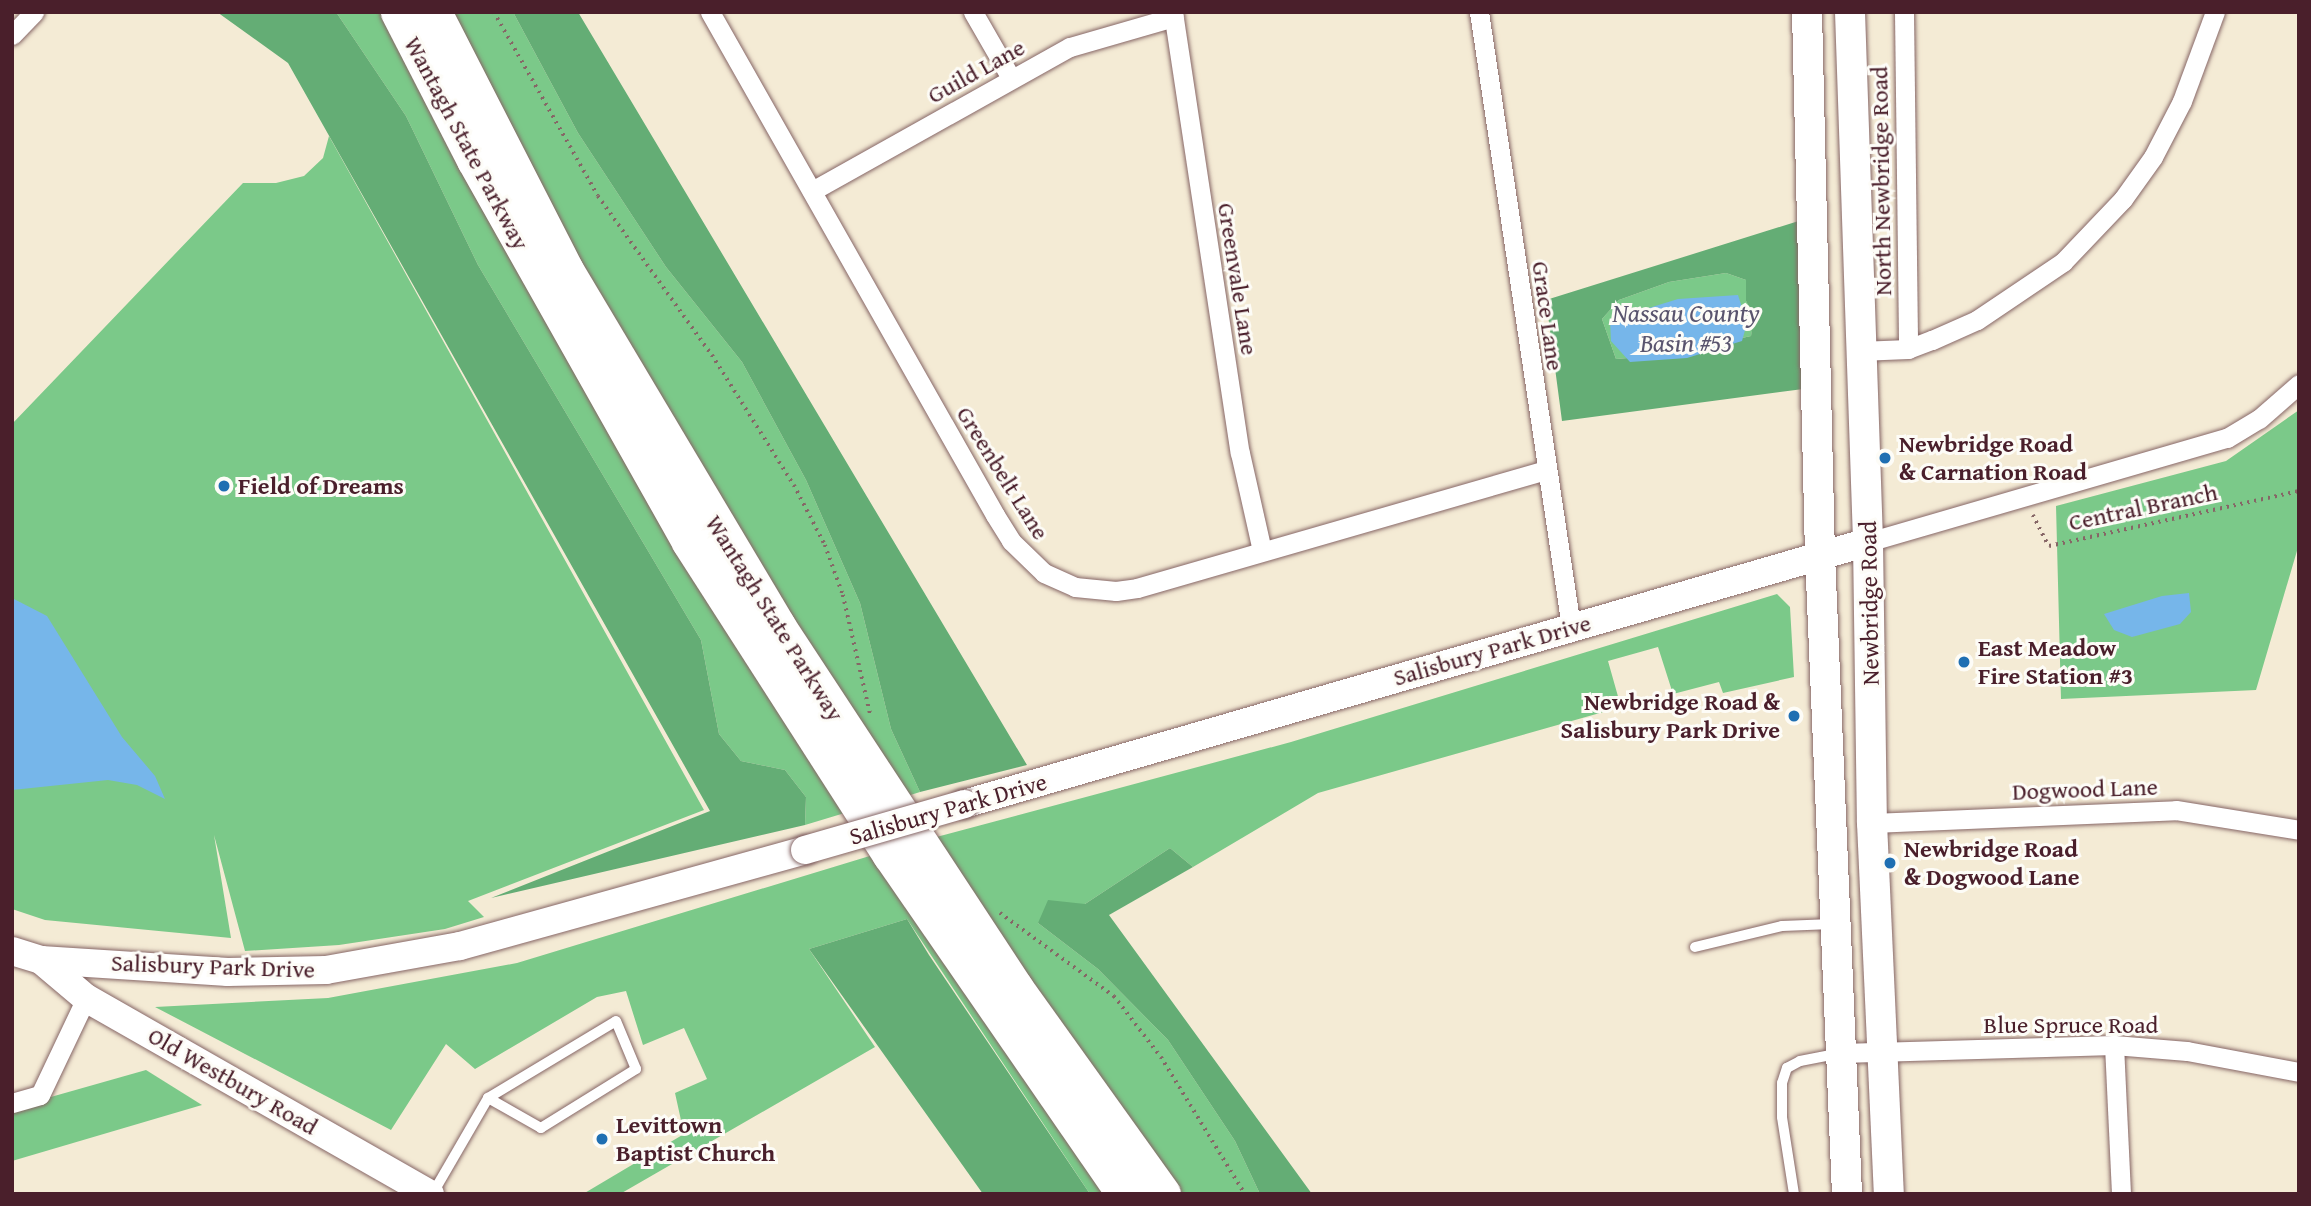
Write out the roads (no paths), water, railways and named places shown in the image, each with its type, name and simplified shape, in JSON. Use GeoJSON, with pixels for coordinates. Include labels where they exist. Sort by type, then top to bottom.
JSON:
{"type":"FeatureCollection","features":[{"type":"Feature","properties":{"kind":"highway","name":"Wantagh State Parkway"},"geometry":{"type":"LineString","coordinates":[[398,12],[474,160],[689,542],[867,821],[1124,1194]]}},
{"type":"Feature","properties":{"kind":"highway","name":"Wantagh State Parkway"},"geometry":{"type":"LineString","coordinates":[[434,12],[566,270],[778,625],[1014,987],[1163,1194]]}},
{"type":"Feature","properties":{"kind":"main road","name":"Newbridge Road"},"geometry":{"type":"LineString","coordinates":[[1807,12],[1821,555],[1847,1194]]}},
{"type":"Feature","properties":{"kind":"main road","name":"Newbridge Road"},"geometry":{"type":"LineString","coordinates":[[1850,12],[1859,351],[1868,542],[1872,823],[1889,1194]]}},
{"type":"Feature","properties":{"kind":"main road","name":"Salisbury Park Drive"},"geometry":{"type":"LineString","coordinates":[[12,951],[41,960],[228,972],[326,970],[390,961],[805,850],[1868,542]]}},
{"type":"Feature","properties":{"kind":"main road","name":"Old Westbury Road"},"geometry":{"type":"LineString","coordinates":[[41,960],[86,998],[431,1194]]}},
{"type":"Feature","properties":{"kind":"street"},"geometry":{"type":"LineString","coordinates":[[12,35],[34,12]]}},
{"type":"Feature","properties":{"kind":"street","name":"Greenbelt Lane"},"geometry":{"type":"LineString","coordinates":[[710,12],[995,515],[1029,562],[1075,587],[1116,592],[1546,470]]}},
{"type":"Feature","properties":{"kind":"street"},"geometry":{"type":"LineString","coordinates":[[973,12],[1011,78]]}},
{"type":"Feature","properties":{"kind":"street","name":"Grace Lane"},"geometry":{"type":"LineString","coordinates":[[1479,12],[1571,627]]}},
{"type":"Feature","properties":{"kind":"street","name":"North Newbridge Road"},"geometry":{"type":"LineString","coordinates":[[1904,12],[1908,349]]}},
{"type":"Feature","properties":{"kind":"street"},"geometry":{"type":"LineString","coordinates":[[1859,351],[1908,349],[1977,320],[2019,295],[2063,262],[2123,199],[2152,157],[2182,101],[2215,12]]}},
{"type":"Feature","properties":{"kind":"street","name":"Guild Lane"},"geometry":{"type":"LineString","coordinates":[[811,191],[1070,47],[1173,14]]}},
{"type":"Feature","properties":{"kind":"street","name":"Greenvale Lane"},"geometry":{"type":"LineString","coordinates":[[1173,14],[1240,453],[1262,551]]}},
{"type":"Feature","properties":{"kind":"street"},"geometry":{"type":"LineString","coordinates":[[1868,542],[2227,438],[2259,419],[2299,384]]}},
{"type":"Feature","properties":{"kind":"street","name":"Dogwood Lane"},"geometry":{"type":"LineString","coordinates":[[1872,823],[2176,810],[2299,831]]}},
{"type":"Feature","properties":{"kind":"street"},"geometry":{"type":"LineString","coordinates":[[12,1103],[40,1095],[86,998]]}},
{"type":"Feature","properties":{"kind":"street"},"geometry":{"type":"LineString","coordinates":[[2113,1045],[2122,1194]]}},
{"type":"Feature","properties":{"kind":"street","name":"Blue Spruce Road"},"geometry":{"type":"LineString","coordinates":[[1841,1053],[2113,1045],[2188,1051],[2299,1072]]}},
{"type":"Feature","properties":{"kind":"lane"},"geometry":{"type":"LineString","coordinates":[[1695,947],[1782,926],[1836,924]]}},
{"type":"Feature","properties":{"kind":"lane"},"geometry":{"type":"LineString","coordinates":[[431,1194],[488,1098],[616,1021],[636,1069],[541,1128],[488,1098]]}},
{"type":"Feature","properties":{"kind":"lane"},"geometry":{"type":"LineString","coordinates":[[1794,1194],[1782,1083],[1787,1068],[1800,1061],[1841,1053]]}},
{"type":"Feature","properties":{"kind":"water","name":"Nassau County Basin #53"},"geometry":{"type":"Polygon","coordinates":[[[1738,295],[1747,323],[1742,341],[1687,358],[1630,362],[1611,341],[1610,320],[1678,299],[1738,295]]]}},
{"type":"Feature","properties":{"kind":"water"},"geometry":{"type":"Polygon","coordinates":[[[2189,593],[2191,612],[2180,624],[2132,637],[2114,630],[2104,614],[2162,596],[2189,593]]]}},
{"type":"Feature","properties":{"kind":"water"},"geometry":{"type":"Polygon","coordinates":[[[12,598],[47,616],[122,737],[155,776],[165,799],[137,785],[108,780],[12,790],[12,598]]]}},
{"type":"Feature","properties":{"kind":"place","name":"Newbridge Road & Carnation Road"},"geometry":{"type":"Point","coordinates":[1885,458]}},
{"type":"Feature","properties":{"kind":"place","name":"Field of Dreams"},"geometry":{"type":"Point","coordinates":[224,486]}},
{"type":"Feature","properties":{"kind":"place","name":"East Meadow Fire Station #3"},"geometry":{"type":"Point","coordinates":[1964,662]}},
{"type":"Feature","properties":{"kind":"place","name":"Newbridge Road & Salisbury Park Drive"},"geometry":{"type":"Point","coordinates":[1794,716]}},
{"type":"Feature","properties":{"kind":"place","name":"Newbridge Road & Dogwood Lane"},"geometry":{"type":"Point","coordinates":[1890,863]}},
{"type":"Feature","properties":{"kind":"place","name":"Levittown Baptist Church"},"geometry":{"type":"Point","coordinates":[602,1139]}}]}
